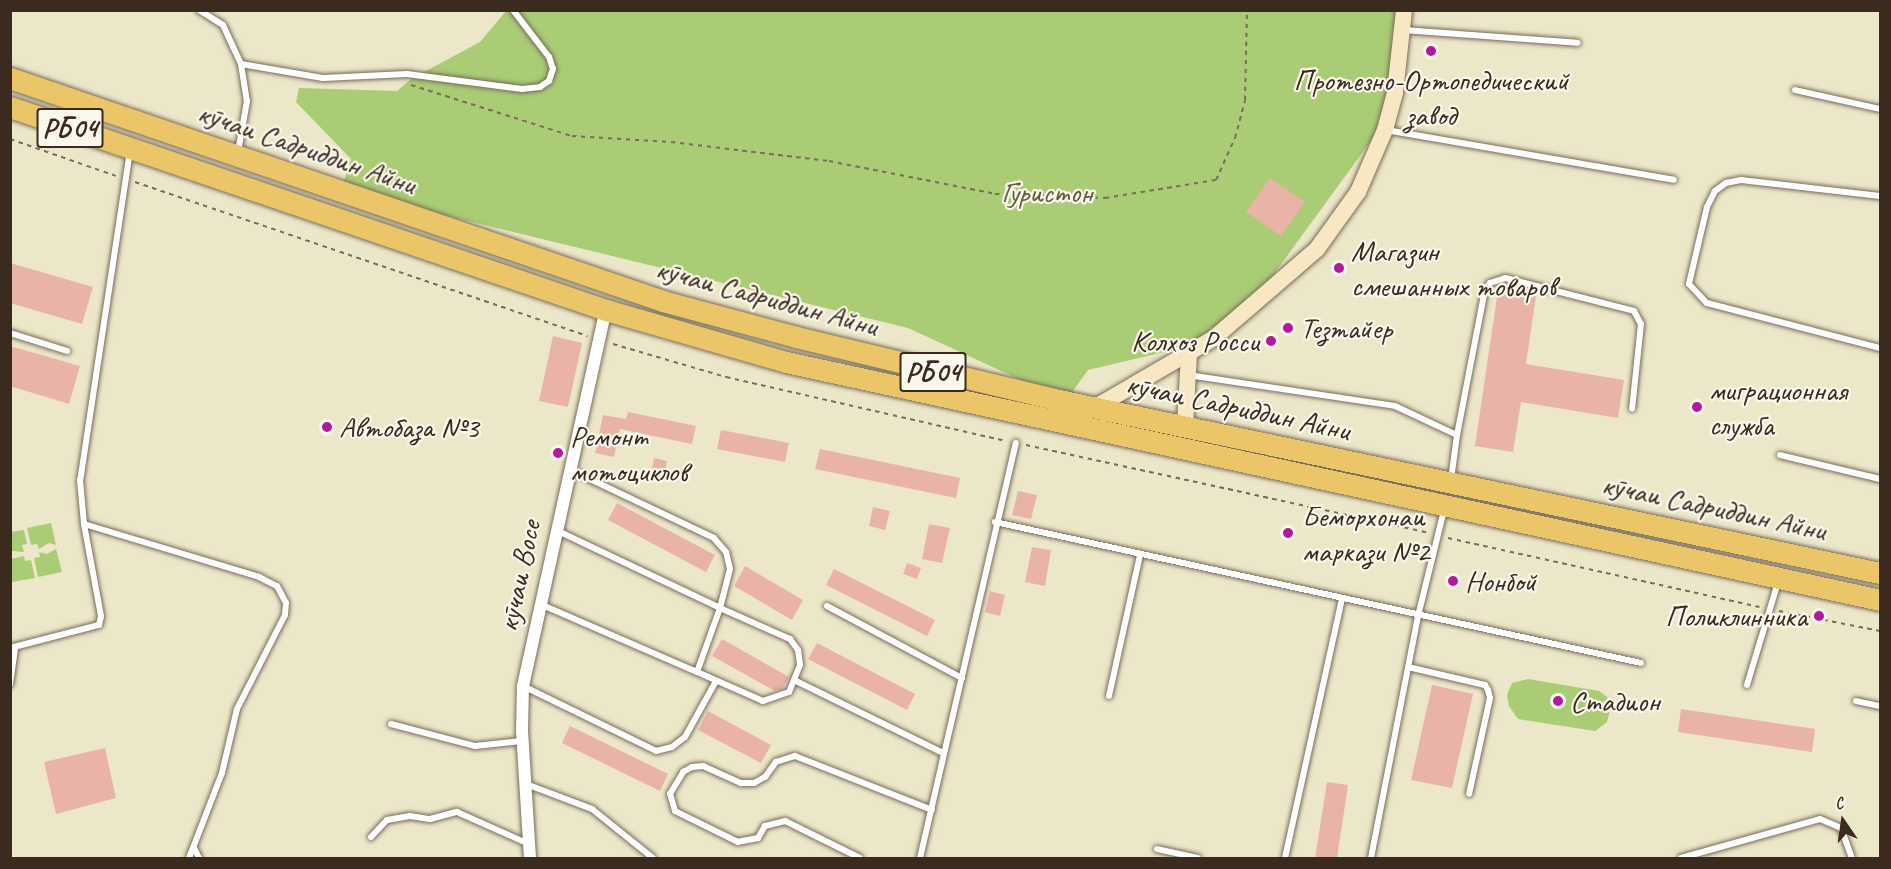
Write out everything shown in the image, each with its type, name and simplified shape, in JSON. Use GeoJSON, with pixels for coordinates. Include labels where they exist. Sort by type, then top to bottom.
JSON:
{"type":"FeatureCollection","features":[{"type":"Feature","properties":{"kind":"highway","name":"кӯчаи Садриддин Айни"},"geometry":{"type":"LineString","coordinates":[[10,78],[663,301],[932,372],[1881,573]]}},
{"type":"Feature","properties":{"kind":"highway","name":"РБ04"},"geometry":{"type":"LineString","coordinates":[[10,108],[130,148]]}},
{"type":"Feature","properties":{"kind":"highway","name":"кӯчаи Садриддин Айни"},"geometry":{"type":"LineString","coordinates":[[130,148],[606,310],[822,371],[1446,504],[1881,600]]}},
{"type":"Feature","properties":{"kind":"street"},"geometry":{"type":"LineString","coordinates":[[1096,407],[1189,355],[1245,314],[1317,249],[1358,192],[1385,130],[1403,30],[1404,10]]}},
{"type":"Feature","properties":{"kind":"street","name":"кӯчаи Восе"},"geometry":{"type":"LineString","coordinates":[[530,858],[522,741],[523,686],[568,469],[606,310]]}},
{"type":"Feature","properties":{"kind":"street"},"geometry":{"type":"LineString","coordinates":[[1185,426],[1189,355]]}},
{"type":"Feature","properties":{"kind":"lane"},"geometry":{"type":"LineString","coordinates":[[199,10],[223,25],[241,64],[247,101],[237,155]]}},
{"type":"Feature","properties":{"kind":"lane"},"geometry":{"type":"LineString","coordinates":[[241,64],[323,78],[429,75],[522,89],[540,87],[549,81],[553,69],[549,57],[513,10]]}},
{"type":"Feature","properties":{"kind":"lane"},"geometry":{"type":"LineString","coordinates":[[1403,30],[1578,43]]}},
{"type":"Feature","properties":{"kind":"lane"},"geometry":{"type":"LineString","coordinates":[[1795,90],[1881,109]]}},
{"type":"Feature","properties":{"kind":"lane"},"geometry":{"type":"LineString","coordinates":[[1385,130],[1674,180]]}},
{"type":"Feature","properties":{"kind":"lane"},"geometry":{"type":"LineString","coordinates":[[10,684],[13,647],[99,625],[101,616],[84,524],[80,480],[130,148]]}},
{"type":"Feature","properties":{"kind":"lane"},"geometry":{"type":"LineString","coordinates":[[1881,196],[1741,180],[1726,183],[1715,191],[1707,207],[1689,284],[1707,303],[1881,348]]}},
{"type":"Feature","properties":{"kind":"lane"},"geometry":{"type":"LineString","coordinates":[[1451,483],[1457,435],[1485,289],[1490,283],[1505,278],[1634,311],[1641,324],[1632,409]]}},
{"type":"Feature","properties":{"kind":"lane"},"geometry":{"type":"LineString","coordinates":[[10,333],[67,351]]}},
{"type":"Feature","properties":{"kind":"lane"},"geometry":{"type":"LineString","coordinates":[[1187,375],[1395,406],[1457,435]]}},
{"type":"Feature","properties":{"kind":"lane"},"geometry":{"type":"LineString","coordinates":[[920,858],[995,522],[1016,443]]}},
{"type":"Feature","properties":{"kind":"lane"},"geometry":{"type":"LineString","coordinates":[[1780,455],[1881,479]]}},
{"type":"Feature","properties":{"kind":"lane"},"geometry":{"type":"LineString","coordinates":[[568,469],[714,538],[726,552],[730,569],[720,608],[697,672]]}},
{"type":"Feature","properties":{"kind":"lane"},"geometry":{"type":"LineString","coordinates":[[1371,858],[1418,616],[1446,504]]}},
{"type":"Feature","properties":{"kind":"lane"},"geometry":{"type":"LineString","coordinates":[[995,522],[1641,663]]}},
{"type":"Feature","properties":{"kind":"lane"},"geometry":{"type":"LineString","coordinates":[[84,524],[259,577],[284,594],[285,615],[237,709],[225,765],[189,858]]}},
{"type":"Feature","properties":{"kind":"lane"},"geometry":{"type":"LineString","coordinates":[[539,604],[763,701],[789,692],[800,665],[798,650],[790,639],[556,531]]}},
{"type":"Feature","properties":{"kind":"lane"},"geometry":{"type":"LineString","coordinates":[[1108,696],[1140,555]]}},
{"type":"Feature","properties":{"kind":"lane"},"geometry":{"type":"LineString","coordinates":[[1747,685],[1779,577]]}},
{"type":"Feature","properties":{"kind":"lane"},"geometry":{"type":"LineString","coordinates":[[1285,858],[1342,598]]}},
{"type":"Feature","properties":{"kind":"lane"},"geometry":{"type":"LineString","coordinates":[[827,606],[962,678]]}},
{"type":"Feature","properties":{"kind":"lane"},"geometry":{"type":"LineString","coordinates":[[1408,667],[1485,685],[1488,690],[1490,698],[1469,794]]}},
{"type":"Feature","properties":{"kind":"lane"},"geometry":{"type":"LineString","coordinates":[[794,680],[943,753]]}},
{"type":"Feature","properties":{"kind":"lane"},"geometry":{"type":"LineString","coordinates":[[523,686],[656,751],[672,747],[685,737],[716,681]]}},
{"type":"Feature","properties":{"kind":"lane"},"geometry":{"type":"LineString","coordinates":[[1856,701],[1881,706]]}},
{"type":"Feature","properties":{"kind":"lane"},"geometry":{"type":"LineString","coordinates":[[391,724],[475,746],[522,741]]}},
{"type":"Feature","properties":{"kind":"lane"},"geometry":{"type":"LineString","coordinates":[[860,858],[784,821],[765,826],[758,838],[738,842],[675,811],[670,794],[683,772],[692,767],[703,766],[741,783],[754,783],[765,777],[776,762],[795,756],[932,810]]}},
{"type":"Feature","properties":{"kind":"lane"},"geometry":{"type":"LineString","coordinates":[[526,784],[592,809],[653,858]]}},
{"type":"Feature","properties":{"kind":"lane"},"geometry":{"type":"LineString","coordinates":[[371,837],[387,820],[410,816],[430,819],[458,812],[529,845]]}},
{"type":"Feature","properties":{"kind":"lane"},"geometry":{"type":"LineString","coordinates":[[1681,858],[1820,819],[1841,828],[1852,858]]}},
{"type":"Feature","properties":{"kind":"lane"},"geometry":{"type":"LineString","coordinates":[[194,848],[199,858]]}},
{"type":"Feature","properties":{"kind":"lane"},"geometry":{"type":"LineString","coordinates":[[1157,849],[1198,858]]}},
{"type":"Feature","properties":{"kind":"path"},"geometry":{"type":"LineString","coordinates":[[382,76],[572,136],[671,142],[829,161],[995,194],[1105,198],[1216,180],[1235,138],[1245,100],[1247,10]]}},
{"type":"Feature","properties":{"kind":"path"},"geometry":{"type":"LineString","coordinates":[[10,139],[598,340],[726,377],[1016,443],[1771,609],[1881,631]]}},
{"type":"Feature","properties":{"kind":"green space","name":"Гуристон"},"geometry":{"type":"Polygon","coordinates":[[[506,11],[1402,11],[1400,101],[1228,337],[1088,370],[1066,401],[908,328],[341,190],[351,159],[296,102],[299,88],[397,91],[411,79],[480,42],[506,11]]]}},
{"type":"Feature","properties":{"kind":"green space"},"geometry":{"type":"Polygon","coordinates":[[[51,523],[56,545],[49,543],[39,549],[37,544],[31,545],[27,528],[51,523]]]}},
{"type":"Feature","properties":{"kind":"green space"},"geometry":{"type":"Polygon","coordinates":[[[24,530],[27,544],[22,545],[24,552],[12,551],[11,555],[11,532],[24,530]]]}},
{"type":"Feature","properties":{"kind":"green space"},"geometry":{"type":"Polygon","coordinates":[[[56,549],[62,572],[38,577],[34,558],[40,557],[39,552],[47,554],[56,549]]]}},
{"type":"Feature","properties":{"kind":"green space"},"geometry":{"type":"Polygon","coordinates":[[[24,556],[25,561],[31,560],[35,578],[12,582],[11,559],[24,556]]]}},
{"type":"Feature","properties":{"kind":"green space","name":"Стадион"},"geometry":{"type":"Polygon","coordinates":[[[1528,679],[1599,691],[1607,697],[1610,710],[1607,722],[1595,731],[1518,719],[1509,706],[1507,695],[1512,683],[1528,679]]]}},
{"type":"Feature","properties":{"kind":"building"},"geometry":{"type":"Polygon","coordinates":[[[1270,178],[1305,202],[1281,236],[1246,212],[1270,178]]]}},
{"type":"Feature","properties":{"kind":"building"},"geometry":{"type":"Polygon","coordinates":[[[10,263],[93,287],[82,324],[10,303],[10,263]]]}},
{"type":"Feature","properties":{"kind":"building"},"geometry":{"type":"Polygon","coordinates":[[[1498,290],[1536,296],[1526,364],[1624,380],[1618,418],[1521,402],[1513,452],[1475,446],[1498,290]]]}},
{"type":"Feature","properties":{"kind":"building"},"geometry":{"type":"Polygon","coordinates":[[[553,336],[582,343],[568,407],[539,401],[553,336]]]}},
{"type":"Feature","properties":{"kind":"building"},"geometry":{"type":"Polygon","coordinates":[[[10,346],[80,366],[69,404],[10,386],[10,346]]]}},
{"type":"Feature","properties":{"kind":"building"},"geometry":{"type":"Polygon","coordinates":[[[628,412],[696,426],[692,444],[620,429],[614,457],[595,453],[603,415],[626,419],[628,412]]]}},
{"type":"Feature","properties":{"kind":"building"},"geometry":{"type":"Polygon","coordinates":[[[721,430],[789,443],[785,462],[717,449],[721,430]]]}},
{"type":"Feature","properties":{"kind":"building"},"geometry":{"type":"Polygon","coordinates":[[[820,449],[960,478],[956,498],[815,469],[820,449]]]}},
{"type":"Feature","properties":{"kind":"building"},"geometry":{"type":"Polygon","coordinates":[[[654,458],[667,461],[665,473],[652,470],[654,458]]]}},
{"type":"Feature","properties":{"kind":"building"},"geometry":{"type":"Polygon","coordinates":[[[1018,491],[1037,495],[1031,519],[1012,515],[1018,491]]]}},
{"type":"Feature","properties":{"kind":"building"},"geometry":{"type":"Polygon","coordinates":[[[617,503],[715,555],[706,572],[608,520],[617,503]]]}},
{"type":"Feature","properties":{"kind":"building"},"geometry":{"type":"Polygon","coordinates":[[[873,507],[890,511],[885,530],[869,526],[873,507]]]}},
{"type":"Feature","properties":{"kind":"building"},"geometry":{"type":"Polygon","coordinates":[[[929,524],[950,528],[942,563],[922,559],[929,524]]]}},
{"type":"Feature","properties":{"kind":"building"},"geometry":{"type":"Polygon","coordinates":[[[1032,547],[1051,550],[1045,586],[1025,582],[1032,547]]]}},
{"type":"Feature","properties":{"kind":"building"},"geometry":{"type":"Polygon","coordinates":[[[907,563],[921,568],[917,579],[903,574],[907,563]]]}},
{"type":"Feature","properties":{"kind":"building"},"geometry":{"type":"Polygon","coordinates":[[[745,566],[803,600],[792,620],[734,586],[745,566]]]}},
{"type":"Feature","properties":{"kind":"building"},"geometry":{"type":"Polygon","coordinates":[[[834,569],[935,620],[927,636],[826,585],[834,569]]]}},
{"type":"Feature","properties":{"kind":"building"},"geometry":{"type":"Polygon","coordinates":[[[990,591],[1005,595],[1000,616],[985,612],[990,591]]]}},
{"type":"Feature","properties":{"kind":"building"},"geometry":{"type":"Polygon","coordinates":[[[722,639],[789,677],[782,689],[775,691],[712,656],[722,639]]]}},
{"type":"Feature","properties":{"kind":"building"},"geometry":{"type":"Polygon","coordinates":[[[817,643],[915,694],[907,710],[808,659],[817,643]]]}},
{"type":"Feature","properties":{"kind":"building"},"geometry":{"type":"Polygon","coordinates":[[[1432,685],[1473,694],[1452,788],[1411,780],[1432,685]]]}},
{"type":"Feature","properties":{"kind":"building"},"geometry":{"type":"Polygon","coordinates":[[[1681,709],[1815,729],[1812,752],[1678,732],[1681,709]]]}},
{"type":"Feature","properties":{"kind":"building"},"geometry":{"type":"Polygon","coordinates":[[[708,711],[771,745],[761,763],[698,730],[708,711]]]}},
{"type":"Feature","properties":{"kind":"building"},"geometry":{"type":"Polygon","coordinates":[[[570,726],[668,774],[660,791],[562,743],[570,726]]]}},
{"type":"Feature","properties":{"kind":"building"},"geometry":{"type":"Polygon","coordinates":[[[105,748],[116,798],[56,814],[44,762],[105,748]]]}},
{"type":"Feature","properties":{"kind":"building"},"geometry":{"type":"Polygon","coordinates":[[[1327,782],[1348,785],[1337,858],[1315,858],[1327,782]]]}},
{"type":"Feature","properties":{"kind":"place","name":"Протезно-Ортопедический завод"},"geometry":{"type":"Point","coordinates":[1431,51]}},
{"type":"Feature","properties":{"kind":"place","name":"Магазин смешанных товаров"},"geometry":{"type":"Point","coordinates":[1339,268]}},
{"type":"Feature","properties":{"kind":"place","name":"Тезтайер"},"geometry":{"type":"Point","coordinates":[1288,328]}},
{"type":"Feature","properties":{"kind":"place","name":"Колхоз Росси"},"geometry":{"type":"Point","coordinates":[1271,341]}},
{"type":"Feature","properties":{"kind":"place","name":"миграционная служба"},"geometry":{"type":"Point","coordinates":[1697,407]}},
{"type":"Feature","properties":{"kind":"place","name":"Автобаза №3"},"geometry":{"type":"Point","coordinates":[327,427]}},
{"type":"Feature","properties":{"kind":"place","name":"Ремонт мотоциклов"},"geometry":{"type":"Point","coordinates":[558,453]}},
{"type":"Feature","properties":{"kind":"place","name":"Беморхонаи маркази №2"},"geometry":{"type":"Point","coordinates":[1288,533]}},
{"type":"Feature","properties":{"kind":"place","name":"Нонбой"},"geometry":{"type":"Point","coordinates":[1453,581]}},
{"type":"Feature","properties":{"kind":"place","name":"Поликлинника"},"geometry":{"type":"Point","coordinates":[1819,616]}},
{"type":"Feature","properties":{"kind":"place","name":"Стадион"},"geometry":{"type":"Point","coordinates":[1558,701]}}]}
